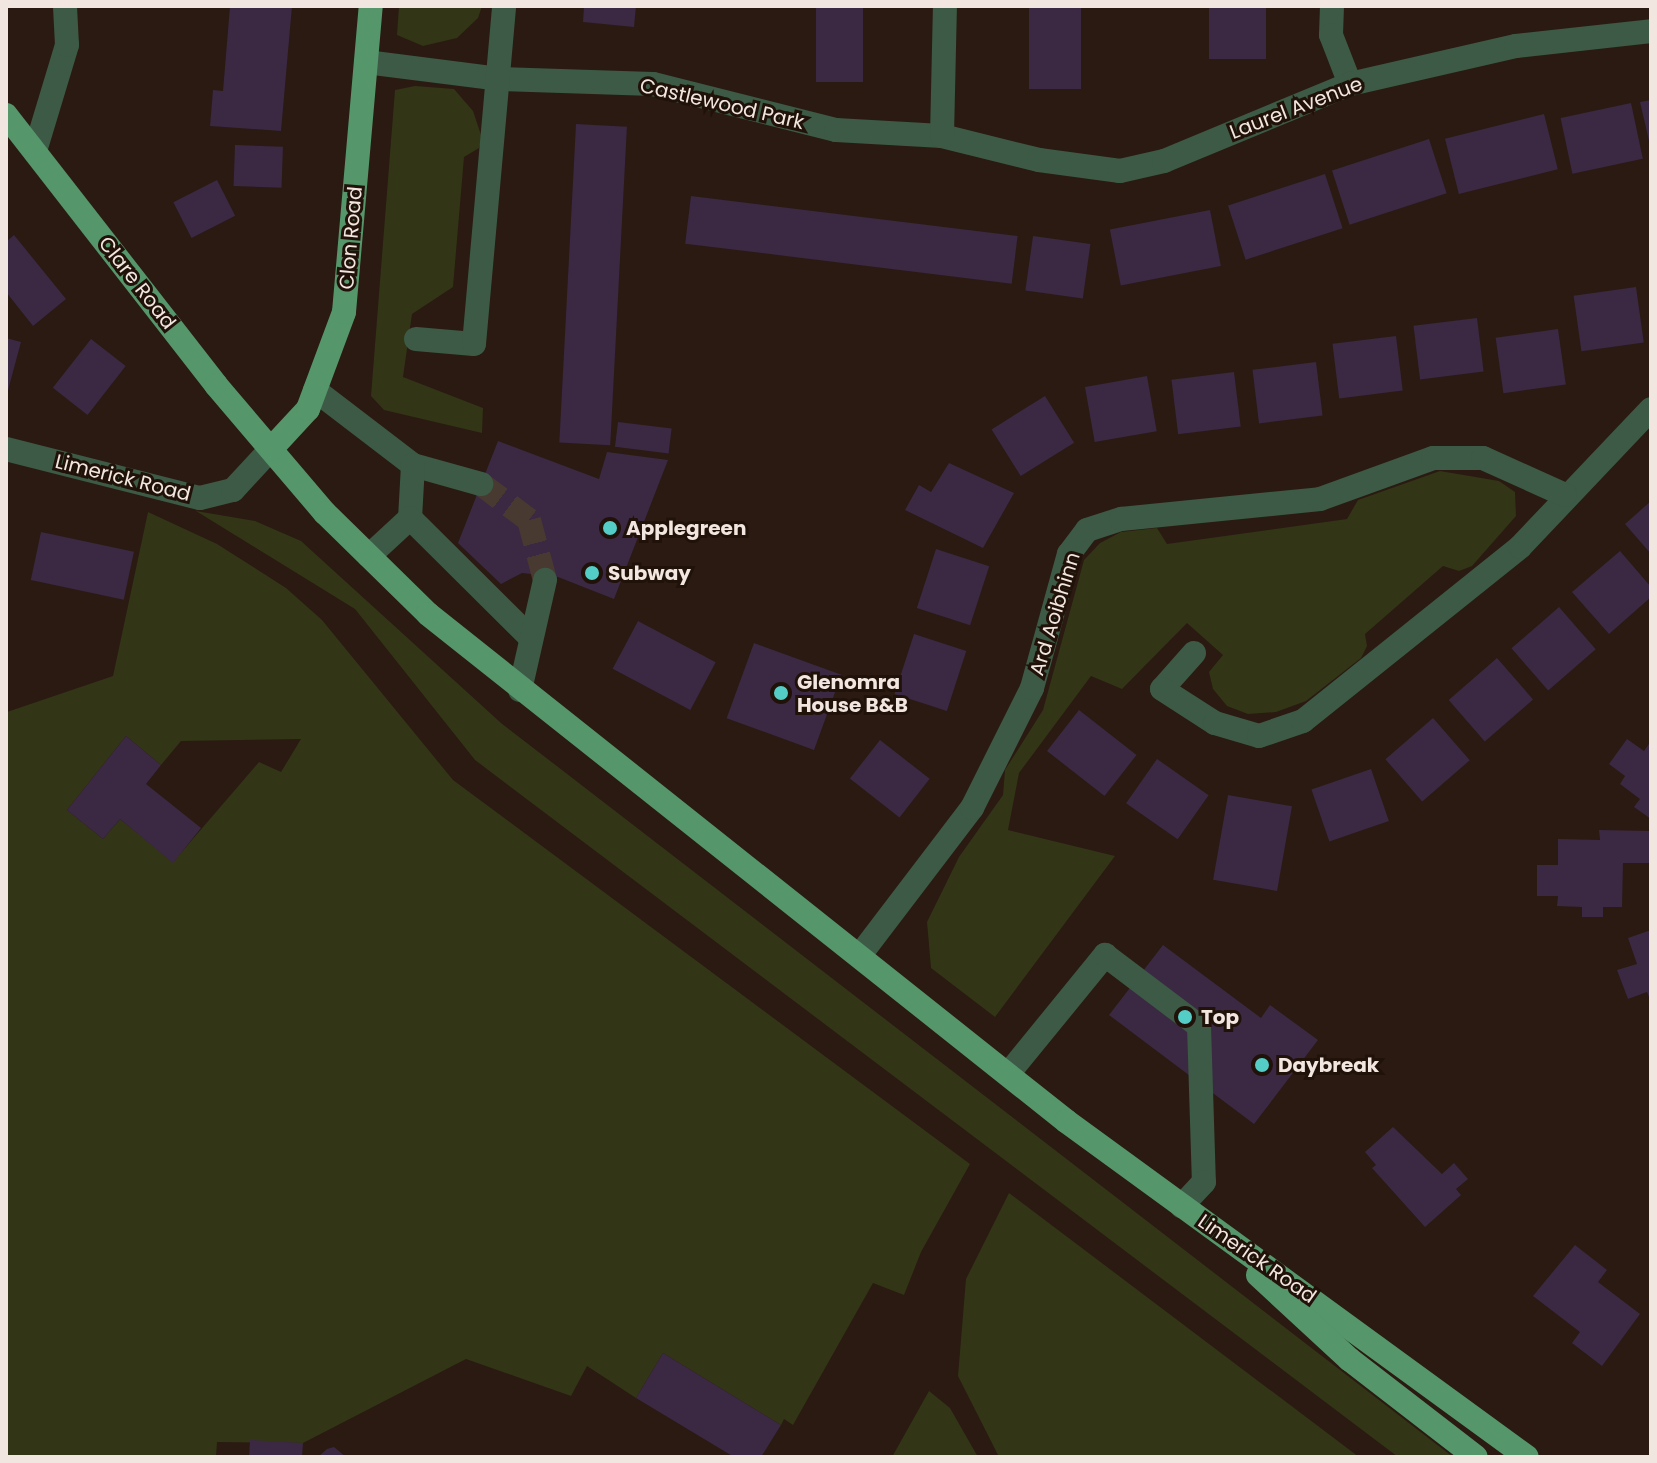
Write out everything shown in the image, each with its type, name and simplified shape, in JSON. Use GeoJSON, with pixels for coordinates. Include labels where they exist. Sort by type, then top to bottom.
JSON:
{"type":"FeatureCollection","features":[{"type":"Feature","properties":{"kind":"main road","name":"Clon Road"},"geometry":{"type":"LineString","coordinates":[[271,449],[308,409],[344,312],[371,6]]}},
{"type":"Feature","properties":{"kind":"main road","name":"Clare Road"},"geometry":{"type":"LineString","coordinates":[[6,115],[271,449],[369,556],[428,614],[1008,1074],[1182,1206]]}},
{"type":"Feature","properties":{"kind":"main road","name":"Limerick Road"},"geometry":{"type":"LineString","coordinates":[[1182,1206],[1349,1359],[1476,1457]]}},
{"type":"Feature","properties":{"kind":"main road","name":"Limerick Road"},"geometry":{"type":"LineString","coordinates":[[1182,1206],[1527,1457]]}},
{"type":"Feature","properties":{"kind":"street"},"geometry":{"type":"LineString","coordinates":[[35,151],[67,45],[65,6]]}},
{"type":"Feature","properties":{"kind":"street"},"geometry":{"type":"LineString","coordinates":[[416,339],[474,344],[501,79],[504,6]]}},
{"type":"Feature","properties":{"kind":"street"},"geometry":{"type":"LineString","coordinates":[[942,136],[945,6]]}},
{"type":"Feature","properties":{"kind":"street"},"geometry":{"type":"LineString","coordinates":[[1332,6],[1331,35],[1350,84]]}},
{"type":"Feature","properties":{"kind":"street","name":"Laurel Avenue"},"geometry":{"type":"LineString","coordinates":[[1039,160],[1120,171],[1149,164],[1350,84],[1516,46],[1651,31]]}},
{"type":"Feature","properties":{"kind":"street","name":"Castlewood Park"},"geometry":{"type":"LineString","coordinates":[[366,62],[501,79],[653,84],[836,130],[942,136],[1039,160]]}},
{"type":"Feature","properties":{"kind":"street"},"geometry":{"type":"LineString","coordinates":[[315,390],[413,465],[481,484]]}},
{"type":"Feature","properties":{"kind":"street"},"geometry":{"type":"LineString","coordinates":[[1194,653],[1162,689],[1215,723],[1259,736],[1303,721],[1520,547],[1565,495],[1651,409]]}},
{"type":"Feature","properties":{"kind":"street","name":"Limerick Road"},"geometry":{"type":"LineString","coordinates":[[6,449],[200,498],[233,490],[271,449]]}},
{"type":"Feature","properties":{"kind":"street","name":"Ard Aoibhinn"},"geometry":{"type":"LineString","coordinates":[[860,955],[972,808],[1032,688],[1069,554],[1087,530],[1121,519],[1320,499],[1433,458],[1483,458],[1565,495]]}},
{"type":"Feature","properties":{"kind":"street"},"geometry":{"type":"LineString","coordinates":[[369,556],[410,518],[413,465]]}},
{"type":"Feature","properties":{"kind":"street"},"geometry":{"type":"LineString","coordinates":[[410,518],[531,638]]}},
{"type":"Feature","properties":{"kind":"street"},"geometry":{"type":"LineString","coordinates":[[520,690],[545,580]]}},
{"type":"Feature","properties":{"kind":"street"},"geometry":{"type":"LineString","coordinates":[[1008,1074],[1105,955],[1199,1026],[1204,1182],[1182,1206]]}},
{"type":"Feature","properties":{"kind":"green space"},"geometry":{"type":"Polygon","coordinates":[[[399,6],[482,6],[478,18],[457,38],[423,46],[397,35],[399,6]]]}},
{"type":"Feature","properties":{"kind":"green space"},"geometry":{"type":"Polygon","coordinates":[[[415,86],[454,89],[473,111],[482,138],[479,148],[464,157],[453,287],[412,314],[403,377],[483,408],[482,433],[384,410],[371,396],[395,90],[415,86]]]}},
{"type":"Feature","properties":{"kind":"green space"},"geometry":{"type":"Polygon","coordinates":[[[1440,471],[1499,481],[1515,492],[1516,516],[1472,566],[1459,571],[1443,566],[1365,634],[1367,646],[1361,658],[1306,701],[1276,712],[1248,714],[1227,706],[1213,689],[1209,672],[1223,655],[1187,623],[1122,689],[1091,676],[1019,773],[1008,830],[1115,856],[995,1017],[931,968],[927,922],[959,857],[1003,795],[1005,770],[1043,710],[1084,560],[1100,543],[1121,532],[1157,528],[1167,544],[1347,519],[1358,500],[1440,471]]]}},
{"type":"Feature","properties":{"kind":"green space"},"geometry":{"type":"Polygon","coordinates":[[[196,511],[255,521],[301,541],[501,723],[1453,1457],[1398,1457],[475,760],[355,609],[196,511]]]}},
{"type":"Feature","properties":{"kind":"green space"},"geometry":{"type":"Polygon","coordinates":[[[148,512],[217,544],[286,588],[322,620],[453,780],[970,1164],[921,1252],[904,1295],[873,1283],[793,1425],[784,1419],[781,1425],[663,1353],[636,1398],[587,1366],[571,1396],[466,1359],[303,1443],[217,1442],[216,1457],[6,1457],[6,718],[7,712],[113,676],[148,512]],[[126,736],[67,810],[103,839],[120,819],[173,862],[259,762],[281,772],[301,739],[181,741],[161,765],[126,736]]]}},
{"type":"Feature","properties":{"kind":"green space"},"geometry":{"type":"Polygon","coordinates":[[[1009,1193],[1359,1457],[999,1457],[958,1376],[966,1279],[1009,1193]]]}},
{"type":"Feature","properties":{"kind":"green space"},"geometry":{"type":"Polygon","coordinates":[[[929,1391],[950,1408],[978,1457],[892,1457],[929,1391]]]}},
{"type":"Feature","properties":{"kind":"building"},"geometry":{"type":"Polygon","coordinates":[[[230,6],[292,6],[281,131],[210,126],[213,90],[223,91],[230,6]]]}},
{"type":"Feature","properties":{"kind":"building"},"geometry":{"type":"Polygon","coordinates":[[[584,6],[636,6],[634,27],[583,22],[584,6]]]}},
{"type":"Feature","properties":{"kind":"building"},"geometry":{"type":"Polygon","coordinates":[[[816,6],[863,6],[863,82],[816,82],[816,6]]]}},
{"type":"Feature","properties":{"kind":"building"},"geometry":{"type":"Polygon","coordinates":[[[1029,6],[1081,6],[1081,89],[1029,89],[1029,6]]]}},
{"type":"Feature","properties":{"kind":"building"},"geometry":{"type":"Polygon","coordinates":[[[1209,6],[1266,6],[1266,59],[1209,59],[1209,6]]]}},
{"type":"Feature","properties":{"kind":"building"},"geometry":{"type":"Polygon","coordinates":[[[1651,100],[1651,145],[1650,145],[1640,102],[1651,100]]]}},
{"type":"Feature","properties":{"kind":"building"},"geometry":{"type":"Polygon","coordinates":[[[1631,103],[1643,159],[1572,174],[1561,118],[1631,103]]]}},
{"type":"Feature","properties":{"kind":"building"},"geometry":{"type":"Polygon","coordinates":[[[1544,114],[1558,169],[1459,194],[1445,139],[1544,114]]]}},
{"type":"Feature","properties":{"kind":"building"},"geometry":{"type":"Polygon","coordinates":[[[576,124],[627,127],[610,445],[559,443],[576,124]]]}},
{"type":"Feature","properties":{"kind":"building"},"geometry":{"type":"Polygon","coordinates":[[[1429,139],[1447,193],[1350,225],[1332,171],[1429,139]]]}},
{"type":"Feature","properties":{"kind":"building"},"geometry":{"type":"Polygon","coordinates":[[[235,145],[283,147],[282,188],[234,186],[235,145]]]}},
{"type":"Feature","properties":{"kind":"building"},"geometry":{"type":"Polygon","coordinates":[[[1325,174],[1343,228],[1246,260],[1228,206],[1325,174]]]}},
{"type":"Feature","properties":{"kind":"building"},"geometry":{"type":"Polygon","coordinates":[[[217,180],[235,216],[192,238],[173,202],[217,180]]]}},
{"type":"Feature","properties":{"kind":"building"},"geometry":{"type":"Polygon","coordinates":[[[691,196],[1018,236],[1012,284],[685,244],[691,196]]]}},
{"type":"Feature","properties":{"kind":"building"},"geometry":{"type":"Polygon","coordinates":[[[1210,210],[1221,266],[1121,285],[1110,229],[1210,210]]]}},
{"type":"Feature","properties":{"kind":"building"},"geometry":{"type":"Polygon","coordinates":[[[14,235],[66,299],[33,326],[6,292],[6,242],[14,235]]]}},
{"type":"Feature","properties":{"kind":"building"},"geometry":{"type":"Polygon","coordinates":[[[1033,236],[1090,244],[1083,299],[1025,290],[1033,236]]]}},
{"type":"Feature","properties":{"kind":"building"},"geometry":{"type":"Polygon","coordinates":[[[1636,287],[1644,342],[1581,351],[1574,296],[1636,287]]]}},
{"type":"Feature","properties":{"kind":"building"},"geometry":{"type":"Polygon","coordinates":[[[1477,318],[1484,372],[1420,379],[1413,326],[1477,318]]]}},
{"type":"Feature","properties":{"kind":"building"},"geometry":{"type":"Polygon","coordinates":[[[1558,329],[1566,384],[1503,393],[1496,338],[1558,329]]]}},
{"type":"Feature","properties":{"kind":"building"},"geometry":{"type":"Polygon","coordinates":[[[1396,336],[1403,391],[1339,398],[1332,344],[1396,336]]]}},
{"type":"Feature","properties":{"kind":"building"},"geometry":{"type":"Polygon","coordinates":[[[6,338],[21,342],[7,394],[6,394],[6,338]]]}},
{"type":"Feature","properties":{"kind":"building"},"geometry":{"type":"Polygon","coordinates":[[[91,339],[126,366],[88,415],[53,388],[91,339]]]}},
{"type":"Feature","properties":{"kind":"building"},"geometry":{"type":"Polygon","coordinates":[[[1316,362],[1323,416],[1259,423],[1252,370],[1316,362]]]}},
{"type":"Feature","properties":{"kind":"building"},"geometry":{"type":"Polygon","coordinates":[[[1234,372],[1241,427],[1178,434],[1171,380],[1234,372]]]}},
{"type":"Feature","properties":{"kind":"building"},"geometry":{"type":"Polygon","coordinates":[[[1147,376],[1157,431],[1095,442],[1085,387],[1147,376]]]}},
{"type":"Feature","properties":{"kind":"building"},"geometry":{"type":"Polygon","coordinates":[[[1045,396],[1074,443],[1021,476],[992,429],[1045,396]]]}},
{"type":"Feature","properties":{"kind":"building"},"geometry":{"type":"Polygon","coordinates":[[[618,422],[672,429],[669,453],[615,447],[618,422]]]}},
{"type":"Feature","properties":{"kind":"building","name":"Applegreen"},"geometry":{"type":"Polygon","coordinates":[[[498,441],[599,479],[607,452],[668,460],[614,599],[558,577],[522,573],[501,584],[458,543],[498,441]]]}},
{"type":"Feature","properties":{"kind":"building"},"geometry":{"type":"Polygon","coordinates":[[[949,463],[1014,493],[983,548],[905,510],[919,485],[931,492],[949,463]]]}},
{"type":"Feature","properties":{"kind":"building"},"geometry":{"type":"Polygon","coordinates":[[[1651,501],[1651,554],[1625,524],[1651,501]]]}},
{"type":"Feature","properties":{"kind":"building"},"geometry":{"type":"Polygon","coordinates":[[[41,532],[134,552],[124,600],[31,580],[41,532]]]}},
{"type":"Feature","properties":{"kind":"building"},"geometry":{"type":"Polygon","coordinates":[[[936,549],[989,566],[970,625],[917,608],[936,549]]]}},
{"type":"Feature","properties":{"kind":"building"},"geometry":{"type":"Polygon","coordinates":[[[1620,551],[1651,587],[1651,597],[1609,634],[1572,592],[1620,551]]]}},
{"type":"Feature","properties":{"kind":"building"},"geometry":{"type":"Polygon","coordinates":[[[1559,607],[1596,649],[1548,691],[1511,648],[1559,607]]]}},
{"type":"Feature","properties":{"kind":"building"},"geometry":{"type":"Polygon","coordinates":[[[638,621],[716,662],[690,710],[613,669],[638,621]]]}},
{"type":"Feature","properties":{"kind":"building"},"geometry":{"type":"Polygon","coordinates":[[[914,634],[966,651],[947,711],[895,694],[914,634]]]}},
{"type":"Feature","properties":{"kind":"building"},"geometry":{"type":"Polygon","coordinates":[[[754,643],[841,675],[814,750],[727,718],[754,643]]]}},
{"type":"Feature","properties":{"kind":"building"},"geometry":{"type":"Polygon","coordinates":[[[1497,658],[1533,700],[1485,741],[1449,700],[1497,658]]]}},
{"type":"Feature","properties":{"kind":"building"},"geometry":{"type":"Polygon","coordinates":[[[1079,710],[1137,755],[1105,796],[1047,751],[1079,710]]]}},
{"type":"Feature","properties":{"kind":"building"},"geometry":{"type":"Polygon","coordinates":[[[1433,718],[1470,760],[1422,802],[1385,759],[1433,718]]]}},
{"type":"Feature","properties":{"kind":"building"},"geometry":{"type":"Polygon","coordinates":[[[126,736],[161,765],[146,784],[201,828],[173,863],[120,819],[103,839],[67,810],[126,736]]]}},
{"type":"Feature","properties":{"kind":"building"},"geometry":{"type":"Polygon","coordinates":[[[1627,739],[1644,751],[1651,741],[1651,819],[1634,807],[1640,799],[1620,784],[1625,776],[1609,764],[1627,739]]]}},
{"type":"Feature","properties":{"kind":"building"},"geometry":{"type":"Polygon","coordinates":[[[880,740],[930,779],[899,817],[850,779],[880,740]]]}},
{"type":"Feature","properties":{"kind":"building"},"geometry":{"type":"Polygon","coordinates":[[[1157,759],[1209,795],[1178,839],[1126,803],[1157,759]]]}},
{"type":"Feature","properties":{"kind":"building"},"geometry":{"type":"Polygon","coordinates":[[[1371,769],[1389,821],[1329,842],[1311,790],[1371,769]]]}},
{"type":"Feature","properties":{"kind":"building"},"geometry":{"type":"Polygon","coordinates":[[[1228,795],[1292,806],[1277,891],[1213,880],[1228,795]]]}},
{"type":"Feature","properties":{"kind":"building"},"geometry":{"type":"Polygon","coordinates":[[[1599,830],[1651,831],[1651,863],[1623,863],[1622,907],[1603,907],[1603,917],[1582,917],[1582,907],[1557,906],[1558,896],[1537,896],[1537,865],[1558,865],[1558,839],[1600,840],[1599,830]]]}},
{"type":"Feature","properties":{"kind":"building"},"geometry":{"type":"Polygon","coordinates":[[[1651,930],[1651,1002],[1647,992],[1628,999],[1617,970],[1637,964],[1628,938],[1651,930]]]}},
{"type":"Feature","properties":{"kind":"building"},"geometry":{"type":"Polygon","coordinates":[[[1163,945],[1261,1018],[1270,1005],[1318,1040],[1254,1124],[1109,1015],[1163,945]]]}},
{"type":"Feature","properties":{"kind":"building"},"geometry":{"type":"Polygon","coordinates":[[[1393,1127],[1442,1174],[1454,1163],[1468,1179],[1456,1189],[1461,1195],[1425,1227],[1372,1168],[1376,1165],[1365,1152],[1393,1127]]]}},
{"type":"Feature","properties":{"kind":"building"},"geometry":{"type":"Polygon","coordinates":[[[1575,1245],[1607,1270],[1598,1282],[1640,1314],[1602,1366],[1572,1343],[1580,1332],[1533,1296],[1575,1245]]]}},
{"type":"Feature","properties":{"kind":"building"},"geometry":{"type":"Polygon","coordinates":[[[663,1353],[781,1425],[761,1457],[734,1457],[636,1398],[663,1353]]]}},
{"type":"Feature","properties":{"kind":"building"},"geometry":{"type":"Polygon","coordinates":[[[250,1440],[303,1443],[302,1457],[249,1457],[250,1440]]]}},
{"type":"Feature","properties":{"kind":"building"},"geometry":{"type":"Polygon","coordinates":[[[334,1447],[346,1457],[318,1457],[327,1449],[334,1447]]]}},
{"type":"Feature","properties":{"kind":"tunnel"},"geometry":{"type":"LineString","coordinates":[[481,484],[529,520],[545,580]]}},
{"type":"Feature","properties":{"kind":"place","name":"Applegreen"},"geometry":{"type":"Point","coordinates":[610,528]}},
{"type":"Feature","properties":{"kind":"place","name":"Subway"},"geometry":{"type":"Point","coordinates":[592,573]}},
{"type":"Feature","properties":{"kind":"place","name":"Glenomra House B&B"},"geometry":{"type":"Point","coordinates":[781,693]}},
{"type":"Feature","properties":{"kind":"place","name":"Top"},"geometry":{"type":"Point","coordinates":[1185,1017]}},
{"type":"Feature","properties":{"kind":"place","name":"Daybreak"},"geometry":{"type":"Point","coordinates":[1262,1065]}}]}
